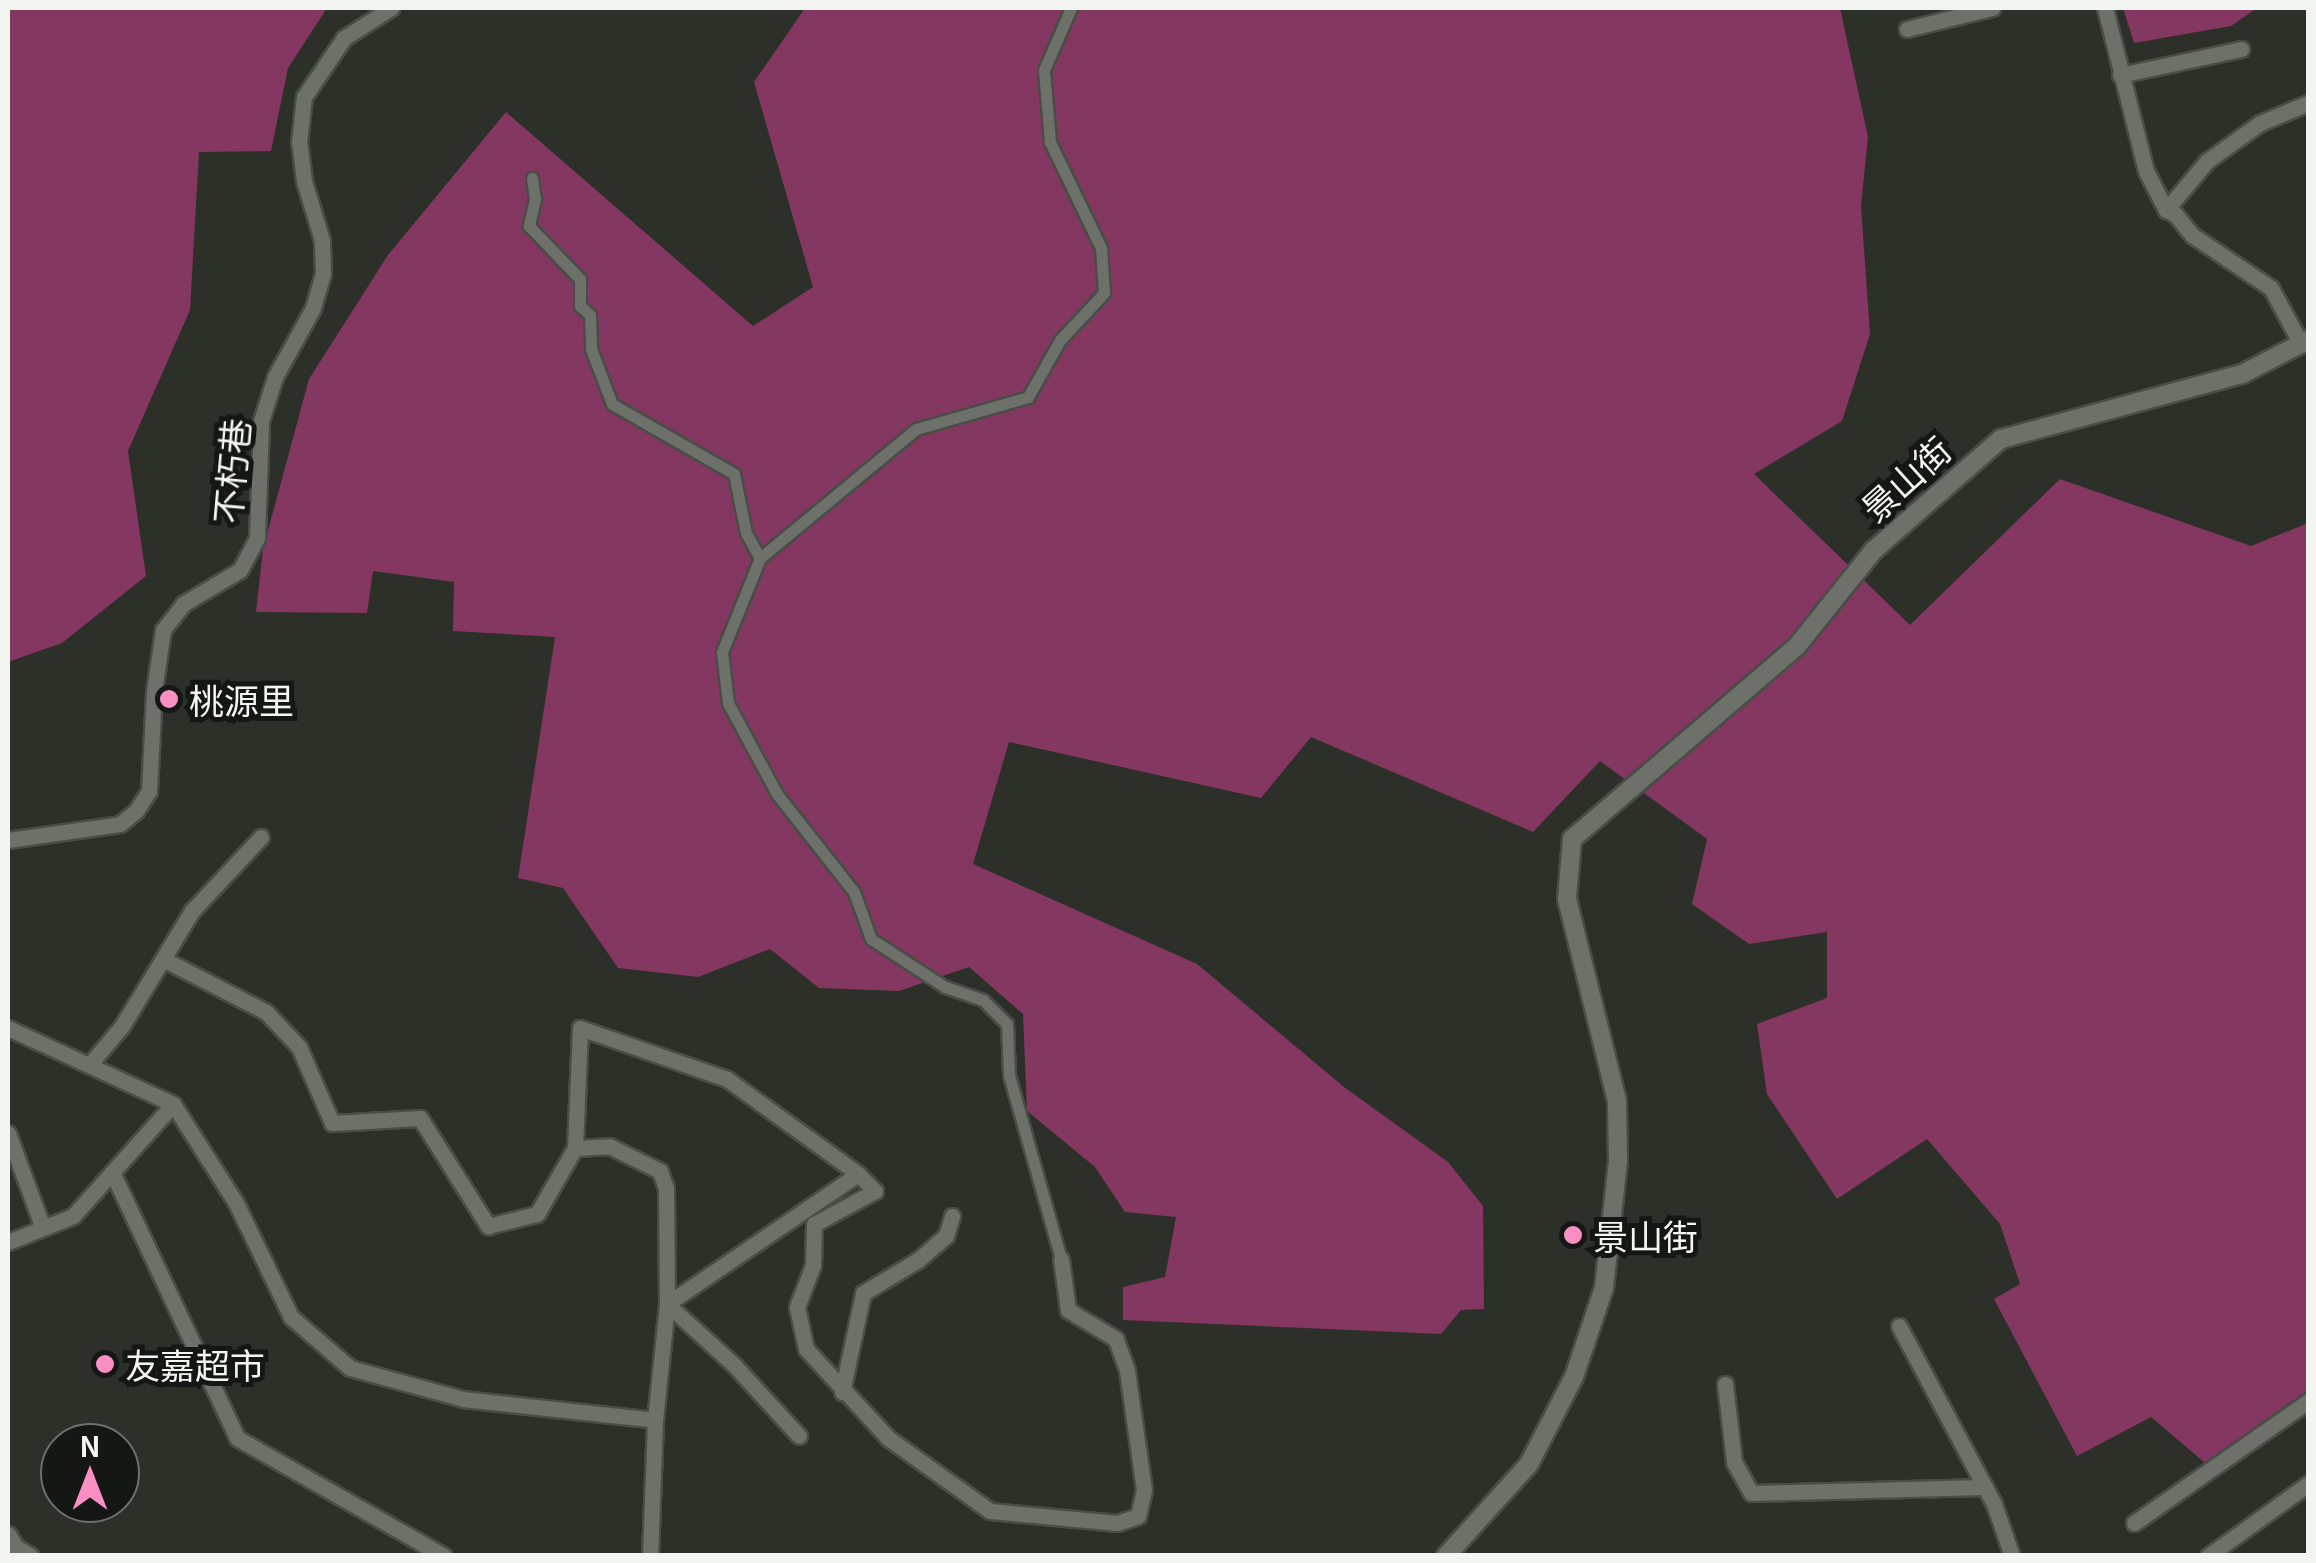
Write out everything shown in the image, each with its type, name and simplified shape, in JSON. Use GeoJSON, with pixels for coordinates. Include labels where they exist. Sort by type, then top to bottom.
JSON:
{"type":"FeatureCollection","features":[{"type":"Feature","properties":{"kind":"street","name":"不朽巷"},"geometry":{"type":"LineString","coordinates":[[8,840],[120,824],[149,791],[154,692],[163,630],[183,604],[240,570],[257,538],[256,457],[261,421],[274,377],[312,308],[322,273],[322,240],[304,181],[299,142],[304,97],[344,38],[390,8]]}},
{"type":"Feature","properties":{"kind":"street"},"geometry":{"type":"LineString","coordinates":[[163,958],[266,1012],[299,1047],[332,1122],[420,1118],[488,1226],[537,1214],[575,1148],[580,1028],[727,1079],[858,1174],[875,1191],[814,1224],[813,1265],[797,1307],[806,1349],[842,1392],[888,1438],[990,1511],[1117,1523],[1138,1516],[1143,1466],[1127,1370],[1116,1340],[1068,1310],[1061,1259],[1008,1076],[1007,1024],[983,1000],[945,986],[872,939],[854,892],[777,794],[728,703],[722,652],[760,558],[916,430],[1028,396],[1060,340],[1104,293],[1101,248],[1050,142],[1044,70],[1071,8]]}},
{"type":"Feature","properties":{"kind":"street"},"geometry":{"type":"LineString","coordinates":[[1907,29],[1992,8]]}},
{"type":"Feature","properties":{"kind":"street"},"geometry":{"type":"LineString","coordinates":[[2105,8],[2146,171],[2166,210],[2175,214],[2192,235],[2271,288],[2305,342]]}},
{"type":"Feature","properties":{"kind":"street"},"geometry":{"type":"LineString","coordinates":[[2120,75],[2242,48]]}},
{"type":"Feature","properties":{"kind":"street"},"geometry":{"type":"LineString","coordinates":[[2166,210],[2207,161],[2260,122],[2308,103]]}},
{"type":"Feature","properties":{"kind":"street"},"geometry":{"type":"LineString","coordinates":[[532,178],[535,198],[528,226],[580,279],[580,306],[590,316],[592,349],[612,404],[734,474],[746,534],[760,558]]}},
{"type":"Feature","properties":{"kind":"street","name":"景山街"},"geometry":{"type":"LineString","coordinates":[[1446,1556],[1529,1464],[1574,1377],[1604,1288],[1618,1161],[1617,1101],[1566,899],[1572,839],[1797,646],[1874,550],[2002,438],[2242,374],[2305,342]]}},
{"type":"Feature","properties":{"kind":"street"},"geometry":{"type":"LineString","coordinates":[[90,1064],[122,1026],[192,911],[261,837]]}},
{"type":"Feature","properties":{"kind":"street"},"geometry":{"type":"LineString","coordinates":[[8,1028],[173,1104],[236,1204],[290,1316],[350,1368],[463,1399],[655,1420]]}},
{"type":"Feature","properties":{"kind":"street"},"geometry":{"type":"LineString","coordinates":[[8,1242],[72,1216],[173,1104]]}},
{"type":"Feature","properties":{"kind":"street"},"geometry":{"type":"LineString","coordinates":[[8,1133],[43,1228]]}},
{"type":"Feature","properties":{"kind":"street"},"geometry":{"type":"LineString","coordinates":[[575,1148],[609,1146],[660,1171],[666,1188],[667,1304],[655,1420],[650,1556]]}},
{"type":"Feature","properties":{"kind":"street"},"geometry":{"type":"LineString","coordinates":[[112,1172],[237,1438],[444,1556]]}},
{"type":"Feature","properties":{"kind":"street"},"geometry":{"type":"LineString","coordinates":[[667,1304],[858,1174]]}},
{"type":"Feature","properties":{"kind":"street"},"geometry":{"type":"LineString","coordinates":[[842,1392],[863,1293],[918,1260],[946,1236],[952,1216]]}},
{"type":"Feature","properties":{"kind":"street"},"geometry":{"type":"LineString","coordinates":[[667,1304],[734,1366],[799,1436]]}},
{"type":"Feature","properties":{"kind":"street"},"geometry":{"type":"LineString","coordinates":[[1899,1326],[1985,1487],[2012,1556]]}},
{"type":"Feature","properties":{"kind":"street"},"geometry":{"type":"LineString","coordinates":[[1725,1384],[1734,1462],[1752,1493],[1985,1487]]}},
{"type":"Feature","properties":{"kind":"street"},"geometry":{"type":"LineString","coordinates":[[2134,1524],[2308,1401]]}},
{"type":"Feature","properties":{"kind":"street"},"geometry":{"type":"LineString","coordinates":[[2208,1556],[2308,1484]]}},
{"type":"Feature","properties":{"kind":"street"},"geometry":{"type":"LineString","coordinates":[[8,1534],[16,1548],[31,1556]]}},
{"type":"Feature","properties":{"kind":"shaded area"},"geometry":{"type":"Polygon","coordinates":[[[8,8],[327,8],[288,68],[271,151],[199,152],[190,310],[128,451],[146,576],[62,643],[8,662],[8,8]]]}},
{"type":"Feature","properties":{"kind":"shaded area"},"geometry":{"type":"Polygon","coordinates":[[[805,8],[1840,8],[1868,137],[1861,206],[1870,334],[1842,421],[1754,474],[1910,625],[2060,479],[2251,546],[2308,523],[2308,1390],[2205,1463],[2151,1417],[2077,1456],[1994,1299],[2020,1284],[2000,1224],[1927,1139],[1837,1199],[1767,1094],[1757,1024],[1827,998],[1827,932],[1749,944],[1692,904],[1707,839],[1600,761],[1533,832],[1311,737],[1261,798],[1009,742],[973,864],[1197,964],[1344,1087],[1448,1162],[1483,1206],[1484,1309],[1461,1310],[1441,1334],[1123,1320],[1123,1287],[1165,1277],[1176,1217],[1125,1212],[1095,1167],[1027,1111],[1023,1014],[969,967],[899,991],[819,988],[770,949],[698,977],[618,968],[563,888],[518,878],[555,637],[453,631],[454,582],[373,571],[367,613],[256,612],[263,549],[309,379],[388,255],[506,112],[753,326],[813,287],[754,82],[805,8]]]}},
{"type":"Feature","properties":{"kind":"shaded area"},"geometry":{"type":"Polygon","coordinates":[[[2123,8],[2257,8],[2231,26],[2134,43],[2123,8]]]}},
{"type":"Feature","properties":{"kind":"place","name":"桃源里"},"geometry":{"type":"Point","coordinates":[169,699]}},
{"type":"Feature","properties":{"kind":"place","name":"景山街"},"geometry":{"type":"Point","coordinates":[1573,1235]}},
{"type":"Feature","properties":{"kind":"place","name":"友嘉超市"},"geometry":{"type":"Point","coordinates":[105,1364]}}]}
